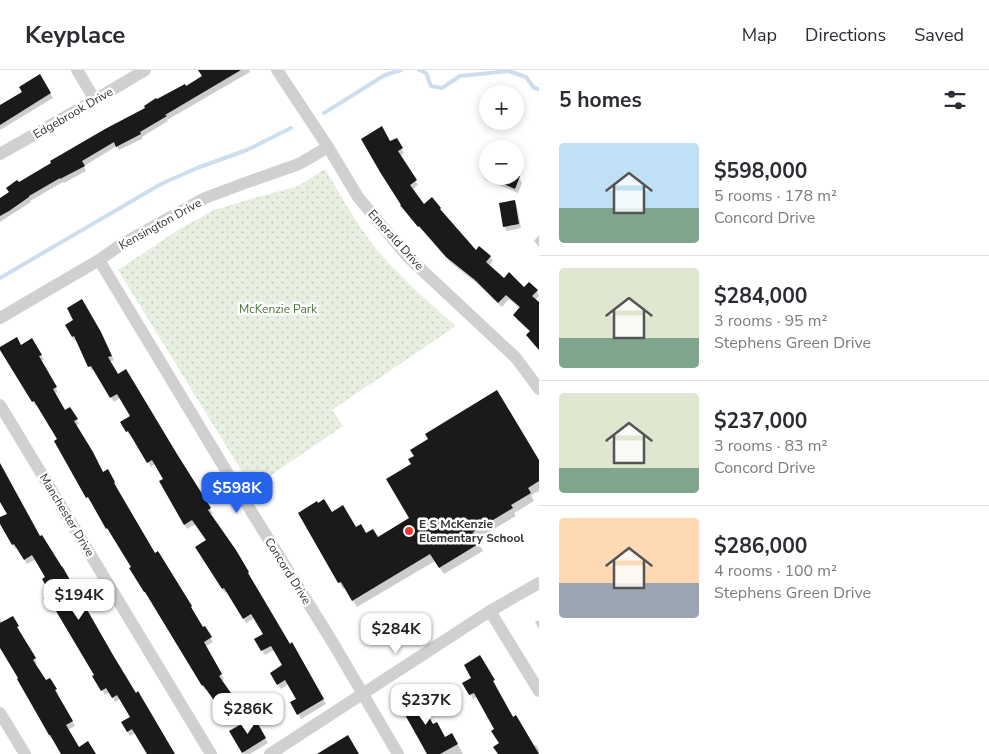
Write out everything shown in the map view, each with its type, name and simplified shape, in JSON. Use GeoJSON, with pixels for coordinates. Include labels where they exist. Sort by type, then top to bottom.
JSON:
{"type":"FeatureCollection","features":[{"type":"Feature","properties":{"kind":"street"},"geometry":{"type":"LineString","coordinates":[[77,70],[96,100]]}},
{"type":"Feature","properties":{"kind":"street","name":"Edgebrook Drive"},"geometry":{"type":"LineString","coordinates":[[0,154],[145,70]]}},
{"type":"Feature","properties":{"kind":"street","name":"Emerald Drive"},"geometry":{"type":"LineString","coordinates":[[277,70],[328,147],[358,197],[407,256],[516,358],[539,389]]}},
{"type":"Feature","properties":{"kind":"street","name":"Kensington Drive"},"geometry":{"type":"LineString","coordinates":[[0,318],[99,260],[122,244],[205,198],[299,164],[328,147]]}},
{"type":"Feature","properties":{"kind":"street","name":"Concord Drive"},"geometry":{"type":"LineString","coordinates":[[99,260],[333,643],[398,754]]}},
{"type":"Feature","properties":{"kind":"street","name":"Manchester Drive"},"geometry":{"type":"LineString","coordinates":[[0,405],[212,754]]}},
{"type":"Feature","properties":{"kind":"street"},"geometry":{"type":"LineString","coordinates":[[270,754],[490,611],[539,583]]}},
{"type":"Feature","properties":{"kind":"street"},"geometry":{"type":"LineString","coordinates":[[490,611],[539,691]]}},
{"type":"Feature","properties":{"kind":"street"},"geometry":{"type":"LineString","coordinates":[[0,713],[25,754]]}},
{"type":"Feature","properties":{"kind":"green space","name":"McKenzie Park"},"geometry":{"type":"Polygon","coordinates":[[[325,169],[356,221],[388,262],[410,285],[456,326],[332,410],[343,426],[252,488],[118,270],[178,230],[214,210],[298,186],[325,169]]]}},
{"type":"Feature","properties":{"kind":"building"},"geometry":{"type":"Polygon","coordinates":[[[198,70],[241,70],[165,115],[167,116],[140,132],[141,134],[116,147],[114,142],[82,161],[85,166],[29,196],[0,216],[0,198],[9,192],[6,188],[17,180],[19,182],[51,163],[50,161],[105,129],[145,108],[144,106],[156,98],[185,84],[186,86],[202,76],[198,70]]]}},
{"type":"Feature","properties":{"kind":"building"},"geometry":{"type":"Polygon","coordinates":[[[40,74],[51,93],[0,125],[0,105],[22,92],[19,87],[40,74]]]}},
{"type":"Feature","properties":{"kind":"building"},"geometry":{"type":"Polygon","coordinates":[[[382,126],[390,141],[397,138],[403,148],[398,151],[417,180],[410,185],[424,204],[432,197],[440,209],[476,250],[479,246],[491,256],[486,262],[504,278],[509,272],[524,287],[529,282],[538,290],[532,296],[539,302],[539,350],[526,335],[530,331],[513,315],[520,307],[506,295],[498,303],[475,280],[446,257],[400,205],[361,139],[382,126]]]}},
{"type":"Feature","properties":{"kind":"building"},"geometry":{"type":"Polygon","coordinates":[[[506,185],[517,185],[515,189],[506,185]]]}},
{"type":"Feature","properties":{"kind":"building"},"geometry":{"type":"Polygon","coordinates":[[[515,200],[519,224],[503,227],[499,203],[515,200]]]}},
{"type":"Feature","properties":{"kind":"building"},"geometry":{"type":"Polygon","coordinates":[[[82,299],[101,332],[112,356],[108,357],[118,374],[126,369],[211,508],[208,510],[236,550],[324,699],[297,715],[290,702],[296,699],[285,680],[277,685],[270,673],[282,665],[271,646],[261,651],[254,639],[263,634],[251,614],[243,619],[224,588],[222,589],[195,547],[206,540],[192,520],[184,525],[159,481],[163,479],[152,460],[147,463],[128,431],[126,432],[120,422],[130,416],[117,394],[110,398],[91,366],[88,367],[74,336],[72,337],[65,325],[73,320],[67,308],[82,299]]]}},
{"type":"Feature","properties":{"kind":"building"},"geometry":{"type":"Polygon","coordinates":[[[17,337],[21,345],[32,338],[42,355],[39,356],[57,387],[53,389],[65,410],[70,407],[78,419],[74,421],[103,472],[108,469],[114,483],[155,553],[158,551],[203,627],[205,626],[212,637],[204,642],[222,674],[219,676],[238,703],[223,713],[202,686],[129,568],[131,567],[88,497],[86,498],[54,441],[57,439],[0,350],[0,347],[17,337]]]}},
{"type":"Feature","properties":{"kind":"building"},"geometry":{"type":"Polygon","coordinates":[[[497,390],[539,460],[539,481],[528,488],[531,493],[511,505],[513,508],[473,532],[480,543],[439,568],[430,554],[352,601],[341,582],[338,583],[298,513],[317,501],[318,503],[324,499],[332,512],[343,505],[356,527],[361,524],[366,533],[373,529],[378,537],[409,518],[386,479],[411,464],[408,459],[414,456],[410,450],[428,439],[425,434],[497,390]]]}},
{"type":"Feature","properties":{"kind":"building"},"geometry":{"type":"Polygon","coordinates":[[[0,463],[40,536],[42,535],[62,566],[113,655],[136,693],[138,691],[175,754],[147,754],[132,729],[127,732],[121,722],[130,717],[117,695],[112,698],[106,688],[101,691],[92,676],[94,675],[53,606],[49,609],[43,598],[50,593],[42,579],[45,577],[32,555],[24,560],[14,544],[12,545],[0,524],[0,517],[7,514],[0,502],[0,463]]]}},
{"type":"Feature","properties":{"kind":"building"},"geometry":{"type":"Polygon","coordinates":[[[13,616],[19,626],[17,627],[36,658],[33,660],[46,680],[50,678],[57,689],[55,690],[73,721],[66,725],[79,747],[88,741],[96,754],[61,754],[49,735],[0,648],[0,623],[13,616]]]}},
{"type":"Feature","properties":{"kind":"building"},"geometry":{"type":"Polygon","coordinates":[[[480,655],[513,717],[516,715],[539,754],[498,754],[493,747],[499,743],[491,731],[494,729],[474,693],[469,695],[462,683],[471,678],[464,665],[480,655]]]}},
{"type":"Feature","properties":{"kind":"building"},"geometry":{"type":"Polygon","coordinates":[[[422,690],[429,701],[422,705],[433,724],[437,722],[445,737],[452,733],[458,744],[440,754],[427,754],[399,704],[422,690]]]}},
{"type":"Feature","properties":{"kind":"building"},"geometry":{"type":"Polygon","coordinates":[[[254,717],[266,738],[242,753],[229,731],[254,717]]]}},
{"type":"Feature","properties":{"kind":"building"},"geometry":{"type":"Polygon","coordinates":[[[348,735],[359,754],[317,754],[348,735]]]}},
{"type":"Feature","properties":{"kind":"waterway"},"geometry":{"type":"LineString","coordinates":[[324,113],[385,75],[401,70]]}},
{"type":"Feature","properties":{"kind":"waterway"},"geometry":{"type":"LineString","coordinates":[[419,70],[426,73],[431,86],[442,88],[460,76],[509,71],[526,77],[534,88],[539,89]]}},
{"type":"Feature","properties":{"kind":"waterway"},"geometry":{"type":"LineString","coordinates":[[0,278],[161,184],[197,168],[247,150],[291,128]]}},
{"type":"Feature","properties":{"kind":"place","name":"E S McKenzie Elementary School"},"geometry":{"type":"Point","coordinates":[409,531]}}]}
